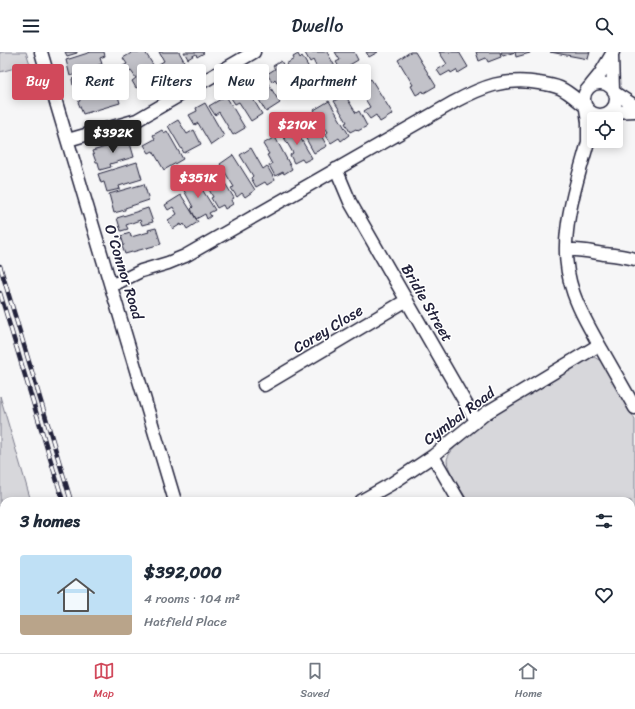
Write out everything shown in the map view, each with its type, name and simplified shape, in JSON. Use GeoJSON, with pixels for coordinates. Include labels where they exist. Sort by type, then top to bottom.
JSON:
{"type":"FeatureCollection","features":[{"type":"Feature","properties":{"kind":"street","name":"O'Connor Road"},"geometry":{"type":"LineString","coordinates":[[41,52],[174,497]]}},
{"type":"Feature","properties":{"kind":"street"},"geometry":{"type":"LineString","coordinates":[[68,140],[137,120],[254,52]]}},
{"type":"Feature","properties":{"kind":"street"},"geometry":{"type":"LineString","coordinates":[[587,117],[584,94],[600,74],[612,53]]}},
{"type":"Feature","properties":{"kind":"street"},"geometry":{"type":"LineString","coordinates":[[610,112],[616,101],[612,76],[612,53]]}},
{"type":"Feature","properties":{"kind":"street"},"geometry":{"type":"LineString","coordinates":[[109,281],[168,264],[185,256],[332,171],[481,88],[502,82],[537,82],[560,88],[573,96],[590,112]]}},
{"type":"Feature","properties":{"kind":"street"},"geometry":{"type":"LineString","coordinates":[[560,88],[590,86],[601,83],[606,84],[635,106]]}},
{"type":"Feature","properties":{"kind":"street"},"geometry":{"type":"LineString","coordinates":[[623,113],[635,111]]}},
{"type":"Feature","properties":{"kind":"street"},"geometry":{"type":"LineString","coordinates":[[588,148],[568,219],[566,254],[568,276],[573,294],[584,320],[635,408]]}},
{"type":"Feature","properties":{"kind":"street","name":"Bridie Street"},"geometry":{"type":"LineString","coordinates":[[332,171],[476,420]]}},
{"type":"Feature","properties":{"kind":"street"},"geometry":{"type":"LineString","coordinates":[[566,254],[587,251],[621,255],[635,259]]}},
{"type":"Feature","properties":{"kind":"street","name":"Corey Close"},"geometry":{"type":"LineString","coordinates":[[264,385],[407,300]]}},
{"type":"Feature","properties":{"kind":"street","name":"Cymbal Road"},"geometry":{"type":"LineString","coordinates":[[368,497],[433,456],[476,420],[501,403],[599,345]]}},
{"type":"Feature","properties":{"kind":"street"},"geometry":{"type":"LineString","coordinates":[[433,456],[457,497]]}},
{"type":"Feature","properties":{"kind":"shaded area"},"geometry":{"type":"Polygon","coordinates":[[[0,52],[26,52],[30,64],[12,64],[12,69],[0,72],[0,52]]]}},
{"type":"Feature","properties":{"kind":"shaded area"},"geometry":{"type":"Polygon","coordinates":[[[594,357],[601,361],[635,420],[635,497],[466,497],[448,465],[447,461],[452,451],[466,437],[485,422],[588,358],[594,357]]]}},
{"type":"Feature","properties":{"kind":"shaded area"},"geometry":{"type":"Polygon","coordinates":[[[0,396],[30,497],[0,497],[0,396]]]}},
{"type":"Feature","properties":{"kind":"building"},"geometry":{"type":"Polygon","coordinates":[[[65,52],[77,52],[77,53],[67,56],[65,52]]]}},
{"type":"Feature","properties":{"kind":"building"},"geometry":{"type":"Polygon","coordinates":[[[91,52],[104,52],[105,56],[100,58],[102,64],[72,64],[72,75],[70,76],[66,60],[91,52]]]}},
{"type":"Feature","properties":{"kind":"building"},"geometry":{"type":"Polygon","coordinates":[[[133,52],[145,52],[152,64],[137,64],[136,88],[132,81],[136,78],[131,71],[129,72],[129,64],[127,64],[123,58],[133,52]]]}},
{"type":"Feature","properties":{"kind":"building"},"geometry":{"type":"Polygon","coordinates":[[[159,52],[179,52],[184,61],[179,64],[159,64],[164,61],[159,52]]]}},
{"type":"Feature","properties":{"kind":"building"},"geometry":{"type":"Polygon","coordinates":[[[184,52],[204,53],[197,57],[196,54],[188,59],[184,52]]]}},
{"type":"Feature","properties":{"kind":"building"},"geometry":{"type":"Polygon","coordinates":[[[327,52],[334,64],[315,64],[313,60],[310,62],[305,53],[327,52]]]}},
{"type":"Feature","properties":{"kind":"building"},"geometry":{"type":"Polygon","coordinates":[[[335,52],[354,52],[358,60],[351,64],[337,64],[336,62],[340,60],[335,52]]]}},
{"type":"Feature","properties":{"kind":"building"},"geometry":{"type":"Polygon","coordinates":[[[366,52],[378,52],[369,57],[366,52]]]}},
{"type":"Feature","properties":{"kind":"building"},"geometry":{"type":"Polygon","coordinates":[[[410,52],[415,52],[436,86],[424,93],[423,91],[416,95],[411,86],[413,85],[398,60],[410,52]]]}},
{"type":"Feature","properties":{"kind":"building"},"geometry":{"type":"Polygon","coordinates":[[[439,52],[459,52],[468,67],[458,73],[456,70],[451,73],[450,71],[441,76],[437,70],[447,64],[439,52]]]}},
{"type":"Feature","properties":{"kind":"building"},"geometry":{"type":"Polygon","coordinates":[[[476,52],[500,52],[501,57],[488,62],[486,58],[479,61],[476,52]]]}},
{"type":"Feature","properties":{"kind":"building"},"geometry":{"type":"Polygon","coordinates":[[[501,52],[515,52],[503,56],[501,52]]]}},
{"type":"Feature","properties":{"kind":"building"},"geometry":{"type":"Polygon","coordinates":[[[515,52],[530,52],[530,53],[516,57],[515,52]]]}},
{"type":"Feature","properties":{"kind":"building"},"geometry":{"type":"Polygon","coordinates":[[[550,52],[590,52],[588,59],[550,52]]]}},
{"type":"Feature","properties":{"kind":"building"},"geometry":{"type":"Polygon","coordinates":[[[298,54],[300,58],[302,56],[307,64],[286,64],[294,59],[293,57],[298,54]]]}},
{"type":"Feature","properties":{"kind":"building"},"geometry":{"type":"Polygon","coordinates":[[[281,61],[283,64],[277,64],[277,82],[275,79],[272,82],[269,77],[269,73],[275,69],[273,66],[281,61]]]}},
{"type":"Feature","properties":{"kind":"building"},"geometry":{"type":"Polygon","coordinates":[[[371,79],[393,114],[380,122],[376,115],[370,119],[364,111],[370,107],[366,100],[371,100],[371,79]]]}},
{"type":"Feature","properties":{"kind":"building"},"geometry":{"type":"Polygon","coordinates":[[[269,85],[280,103],[266,112],[259,100],[269,100],[269,85]]]}},
{"type":"Feature","properties":{"kind":"building"},"geometry":{"type":"Polygon","coordinates":[[[119,100],[120,103],[83,114],[78,102],[119,100]]]}},
{"type":"Feature","properties":{"kind":"building"},"geometry":{"type":"Polygon","coordinates":[[[219,100],[228,100],[245,128],[233,135],[219,112],[215,115],[209,106],[219,100]]]}},
{"type":"Feature","properties":{"kind":"building"},"geometry":{"type":"Polygon","coordinates":[[[232,100],[254,100],[262,114],[251,121],[239,102],[235,104],[232,100]]]}},
{"type":"Feature","properties":{"kind":"building"},"geometry":{"type":"Polygon","coordinates":[[[348,100],[356,113],[359,111],[367,126],[358,131],[356,129],[350,132],[345,123],[347,122],[334,101],[348,100]]]}},
{"type":"Feature","properties":{"kind":"building"},"geometry":{"type":"Polygon","coordinates":[[[329,101],[349,135],[341,141],[339,138],[331,143],[325,134],[328,132],[314,110],[329,101]]]}},
{"type":"Feature","properties":{"kind":"building"},"geometry":{"type":"Polygon","coordinates":[[[205,103],[224,136],[211,145],[198,123],[195,125],[189,115],[197,111],[196,108],[205,103]]]}},
{"type":"Feature","properties":{"kind":"building"},"geometry":{"type":"Polygon","coordinates":[[[178,120],[187,134],[194,130],[201,144],[184,153],[168,126],[178,120]]]}},
{"type":"Feature","properties":{"kind":"building"},"geometry":{"type":"Polygon","coordinates":[[[310,122],[317,133],[319,132],[327,146],[314,153],[300,128],[310,122]]]}},
{"type":"Feature","properties":{"kind":"building"},"geometry":{"type":"Polygon","coordinates":[[[294,127],[312,158],[304,162],[302,159],[294,163],[290,155],[293,153],[282,134],[294,127]]]}},
{"type":"Feature","properties":{"kind":"building"},"geometry":{"type":"Polygon","coordinates":[[[162,130],[164,133],[167,131],[183,159],[164,170],[153,151],[149,153],[144,145],[155,139],[153,135],[162,130]]]}},
{"type":"Feature","properties":{"kind":"building"},"geometry":{"type":"Polygon","coordinates":[[[275,137],[292,169],[284,174],[283,172],[275,176],[269,165],[272,164],[267,155],[269,154],[263,144],[275,137]]]}},
{"type":"Feature","properties":{"kind":"building"},"geometry":{"type":"Polygon","coordinates":[[[129,140],[134,157],[110,164],[111,167],[100,170],[98,162],[96,162],[92,151],[129,140]]]}},
{"type":"Feature","properties":{"kind":"building"},"geometry":{"type":"Polygon","coordinates":[[[251,148],[263,169],[267,166],[275,180],[267,185],[265,182],[256,187],[251,178],[253,176],[240,155],[251,148]]]}},
{"type":"Feature","properties":{"kind":"building"},"geometry":{"type":"Polygon","coordinates":[[[233,155],[255,190],[245,197],[242,193],[237,197],[231,188],[234,187],[220,164],[233,155]]]}},
{"type":"Feature","properties":{"kind":"building"},"geometry":{"type":"Polygon","coordinates":[[[137,162],[142,179],[119,186],[120,189],[107,192],[104,182],[101,183],[98,174],[137,162]]]}},
{"type":"Feature","properties":{"kind":"building"},"geometry":{"type":"Polygon","coordinates":[[[217,170],[234,198],[231,200],[233,204],[225,209],[223,205],[217,208],[211,198],[213,197],[203,178],[217,170]]]}},
{"type":"Feature","properties":{"kind":"building"},"geometry":{"type":"Polygon","coordinates":[[[195,178],[215,210],[209,213],[211,216],[207,219],[205,214],[196,219],[191,209],[193,207],[181,185],[195,178]]]}},
{"type":"Feature","properties":{"kind":"building"},"geometry":{"type":"Polygon","coordinates":[[[144,184],[149,200],[114,213],[109,194],[144,184]]]}},
{"type":"Feature","properties":{"kind":"building"},"geometry":{"type":"Polygon","coordinates":[[[181,195],[198,222],[187,229],[184,224],[182,226],[181,224],[173,229],[168,220],[177,214],[173,207],[168,210],[165,205],[181,195]]]}},
{"type":"Feature","properties":{"kind":"building"},"geometry":{"type":"Polygon","coordinates":[[[148,208],[153,222],[142,225],[140,220],[126,225],[128,229],[121,231],[117,218],[148,208]]]}},
{"type":"Feature","properties":{"kind":"building"},"geometry":{"type":"Polygon","coordinates":[[[156,228],[161,244],[125,254],[121,236],[130,233],[131,237],[149,232],[148,230],[156,228]]]}},
{"type":"Feature","properties":{"kind":"railway"},"geometry":{"type":"LineString","coordinates":[[0,266],[70,497]]}},
{"type":"Feature","properties":{"kind":"railway"},"geometry":{"type":"LineString","coordinates":[[0,293],[62,497]]}}]}
